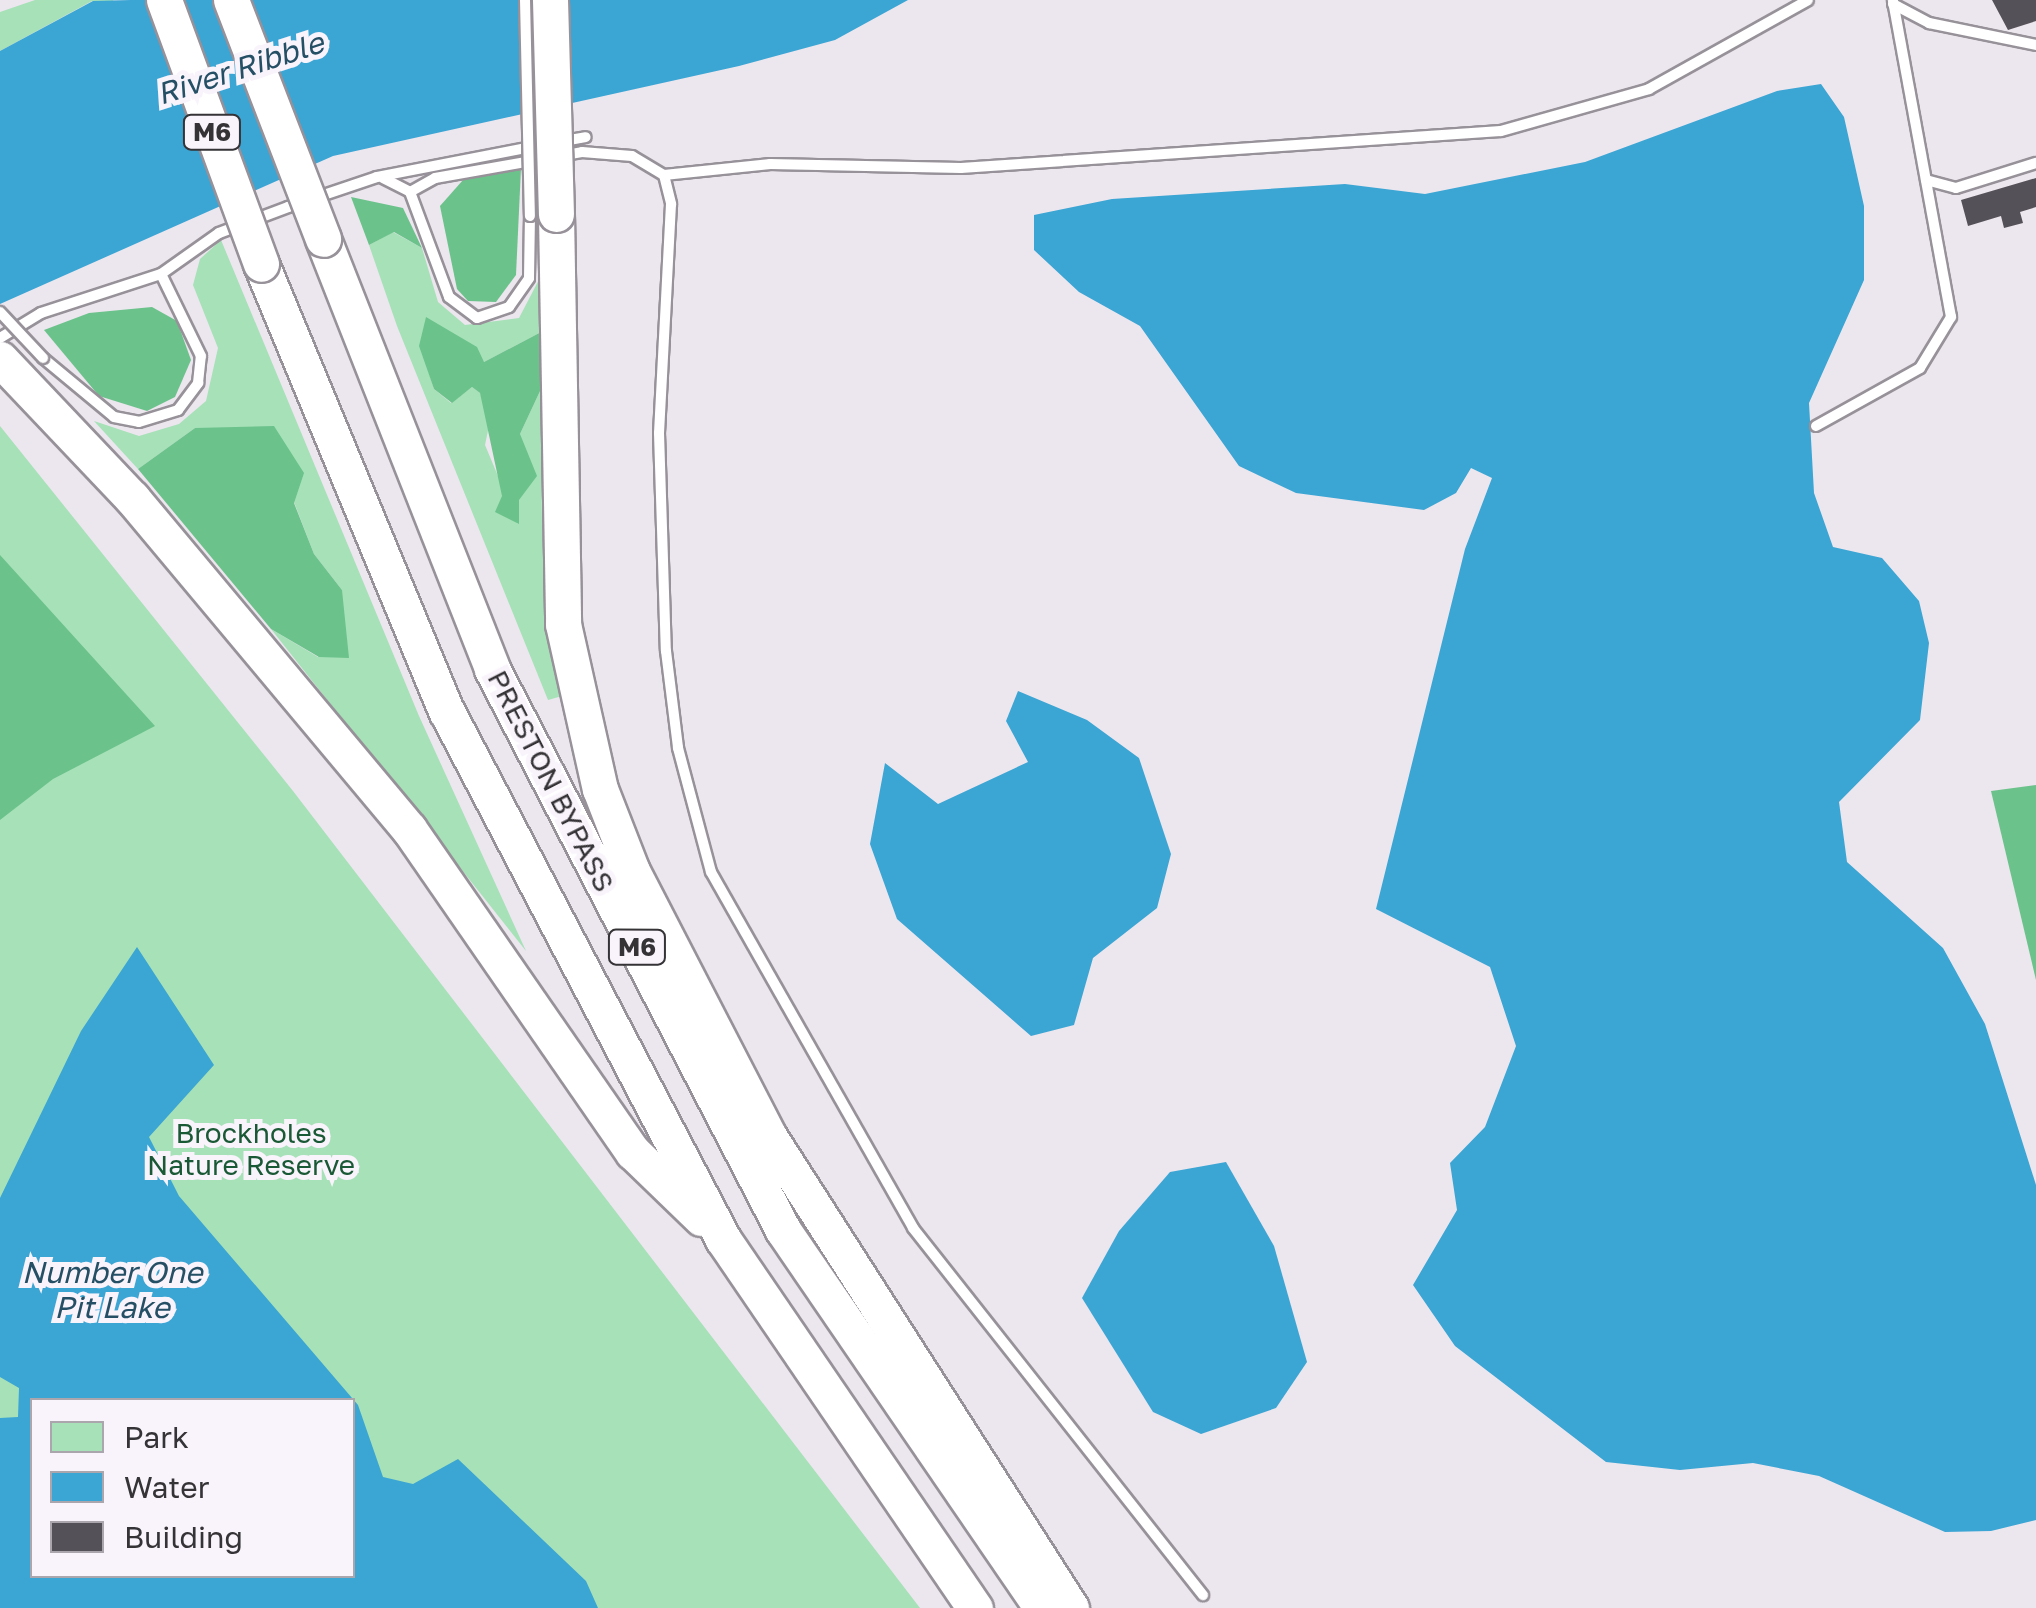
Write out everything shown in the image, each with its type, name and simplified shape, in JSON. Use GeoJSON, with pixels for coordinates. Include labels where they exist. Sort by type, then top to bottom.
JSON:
{"type":"FeatureCollection","features":[{"type":"Feature","properties":{"kind":"highway","name":"M6"},"geometry":{"type":"LineString","coordinates":[[164,0],[261,264],[446,712],[723,1239],[975,1608]]}},
{"type":"Feature","properties":{"kind":"highway","name":"PRESTON BYPASS"},"geometry":{"type":"LineString","coordinates":[[231,0],[492,669],[774,1212],[1042,1608]]}},
{"type":"Feature","properties":{"kind":"highway"},"geometry":{"type":"LineString","coordinates":[[550,0],[543,215],[563,624],[600,788],[632,871],[770,1138],[1071,1608]]}},
{"type":"Feature","properties":{"kind":"highway"},"geometry":{"type":"LineString","coordinates":[[19,364],[409,829],[633,1152],[723,1239]]}},
{"type":"Feature","properties":{"kind":"lane"},"geometry":{"type":"LineString","coordinates":[[377,177],[410,192],[448,297],[477,318],[509,308],[529,278],[543,215],[525,0]]}},
{"type":"Feature","properties":{"kind":"lane"},"geometry":{"type":"LineString","coordinates":[[410,192],[435,178],[582,152],[632,156],[664,175],[770,164],[960,168],[1501,132],[1649,90],[1808,0]]}},
{"type":"Feature","properties":{"kind":"lane"},"geometry":{"type":"LineString","coordinates":[[1893,2],[1929,24],[2036,45]]}},
{"type":"Feature","properties":{"kind":"lane"},"geometry":{"type":"LineString","coordinates":[[1816,426],[1920,368],[1951,317],[1893,2]]}},
{"type":"Feature","properties":{"kind":"lane"},"geometry":{"type":"LineString","coordinates":[[0,338],[41,312],[161,274],[220,233],[377,177],[586,137]]}},
{"type":"Feature","properties":{"kind":"lane"},"geometry":{"type":"LineString","coordinates":[[1926,180],[1956,188],[2036,164]]}},
{"type":"Feature","properties":{"kind":"lane"},"geometry":{"type":"LineString","coordinates":[[664,175],[671,204],[658,432],[666,651],[678,748],[711,872],[913,1228],[1203,1595]]}},
{"type":"Feature","properties":{"kind":"lane"},"geometry":{"type":"LineString","coordinates":[[0,312],[19,364],[114,417],[139,422],[178,410],[198,383],[201,356],[161,274]]}},
{"type":"Feature","properties":{"kind":"green space"},"geometry":{"type":"Polygon","coordinates":[[[35,0],[113,0],[115,6],[92,1],[0,51],[0,12],[35,0]]]}},
{"type":"Feature","properties":{"kind":"green space"},"geometry":{"type":"Polygon","coordinates":[[[521,168],[516,275],[496,302],[468,301],[457,289],[440,206],[463,180],[521,168]]]}},
{"type":"Feature","properties":{"kind":"green space"},"geometry":{"type":"Polygon","coordinates":[[[351,197],[403,208],[422,248],[394,232],[369,245],[351,197]]]}},
{"type":"Feature","properties":{"kind":"green space"},"geometry":{"type":"Polygon","coordinates":[[[393,232],[422,248],[438,302],[465,325],[519,318],[543,272],[543,331],[484,362],[426,318],[425,361],[434,389],[451,403],[472,387],[480,393],[491,416],[485,445],[518,524],[520,434],[541,389],[542,530],[562,696],[548,700],[397,326],[369,245],[393,232]]]}},
{"type":"Feature","properties":{"kind":"green space"},"geometry":{"type":"Polygon","coordinates":[[[221,240],[419,716],[526,951],[271,629],[318,657],[342,590],[314,554],[294,502],[195,428],[138,469],[94,421],[139,436],[179,424],[206,401],[218,348],[193,285],[200,259],[221,240]]]}},
{"type":"Feature","properties":{"kind":"green space"},"geometry":{"type":"Polygon","coordinates":[[[152,307],[177,321],[191,360],[175,397],[147,411],[99,396],[44,330],[89,313],[152,307]]]}},
{"type":"Feature","properties":{"kind":"green space"},"geometry":{"type":"Polygon","coordinates":[[[426,317],[477,347],[484,362],[543,331],[541,389],[520,434],[537,476],[519,500],[519,524],[495,512],[502,496],[480,393],[472,387],[452,403],[434,389],[419,346],[426,317]]]}},
{"type":"Feature","properties":{"kind":"green space","name":"Brockholes Nature Reserve"},"geometry":{"type":"Polygon","coordinates":[[[0,426],[293,791],[920,1608],[0,1608],[0,426]]]}},
{"type":"Feature","properties":{"kind":"green space"},"geometry":{"type":"Polygon","coordinates":[[[274,426],[304,473],[294,503],[314,554],[342,590],[349,658],[319,657],[271,629],[138,469],[195,428],[274,426]]]}},
{"type":"Feature","properties":{"kind":"green space"},"geometry":{"type":"Polygon","coordinates":[[[0,555],[155,726],[53,779],[0,820],[0,555]]]}},
{"type":"Feature","properties":{"kind":"green space"},"geometry":{"type":"Polygon","coordinates":[[[2036,785],[2036,980],[1991,791],[2036,785]]]}},
{"type":"Feature","properties":{"kind":"water","name":"River Ribble"},"geometry":{"type":"Polygon","coordinates":[[[908,0],[835,40],[739,66],[333,156],[0,304],[0,51],[93,1],[908,0]]]}},
{"type":"Feature","properties":{"kind":"water"},"geometry":{"type":"Polygon","coordinates":[[[1821,84],[1844,117],[1864,206],[1864,280],[1809,403],[1814,493],[1833,547],[1882,558],[1919,601],[1929,643],[1920,720],[1839,802],[1847,862],[1943,948],[1985,1024],[2036,1185],[2036,1520],[1991,1531],[1945,1532],[1819,1476],[1753,1463],[1680,1470],[1606,1462],[1455,1346],[1413,1285],[1457,1210],[1450,1163],[1485,1127],[1516,1046],[1490,967],[1376,909],[1465,549],[1492,478],[1471,468],[1456,493],[1424,510],[1296,493],[1239,466],[1140,326],[1079,292],[1034,250],[1034,215],[1112,199],[1345,184],[1425,194],[1585,162],[1777,91],[1821,84]]]}},
{"type":"Feature","properties":{"kind":"water"},"geometry":{"type":"Polygon","coordinates":[[[1018,691],[1087,720],[1139,758],[1171,854],[1157,908],[1093,958],[1074,1025],[1031,1036],[897,919],[870,844],[885,763],[938,804],[1028,762],[1006,721],[1018,691]]]}},
{"type":"Feature","properties":{"kind":"water","name":"Number One Pit Lake"},"geometry":{"type":"Polygon","coordinates":[[[137,947],[214,1065],[149,1137],[179,1196],[352,1398],[30,1398],[30,1578],[355,1578],[355,1401],[383,1477],[413,1484],[458,1459],[586,1581],[598,1608],[0,1608],[0,1418],[18,1417],[19,1388],[0,1377],[0,1198],[81,1031],[137,947]]]}},
{"type":"Feature","properties":{"kind":"water"},"geometry":{"type":"Polygon","coordinates":[[[1226,1162],[1274,1246],[1307,1362],[1276,1408],[1201,1434],[1153,1412],[1082,1298],[1119,1231],[1170,1172],[1226,1162]]]}},
{"type":"Feature","properties":{"kind":"building"},"geometry":{"type":"Polygon","coordinates":[[[1992,0],[2036,0],[2036,21],[2008,30],[1992,0]]]}},
{"type":"Feature","properties":{"kind":"building"},"geometry":{"type":"Polygon","coordinates":[[[2036,178],[2036,207],[2020,212],[2023,223],[2004,228],[2001,216],[1968,226],[1961,200],[2036,178]]]}}]}
